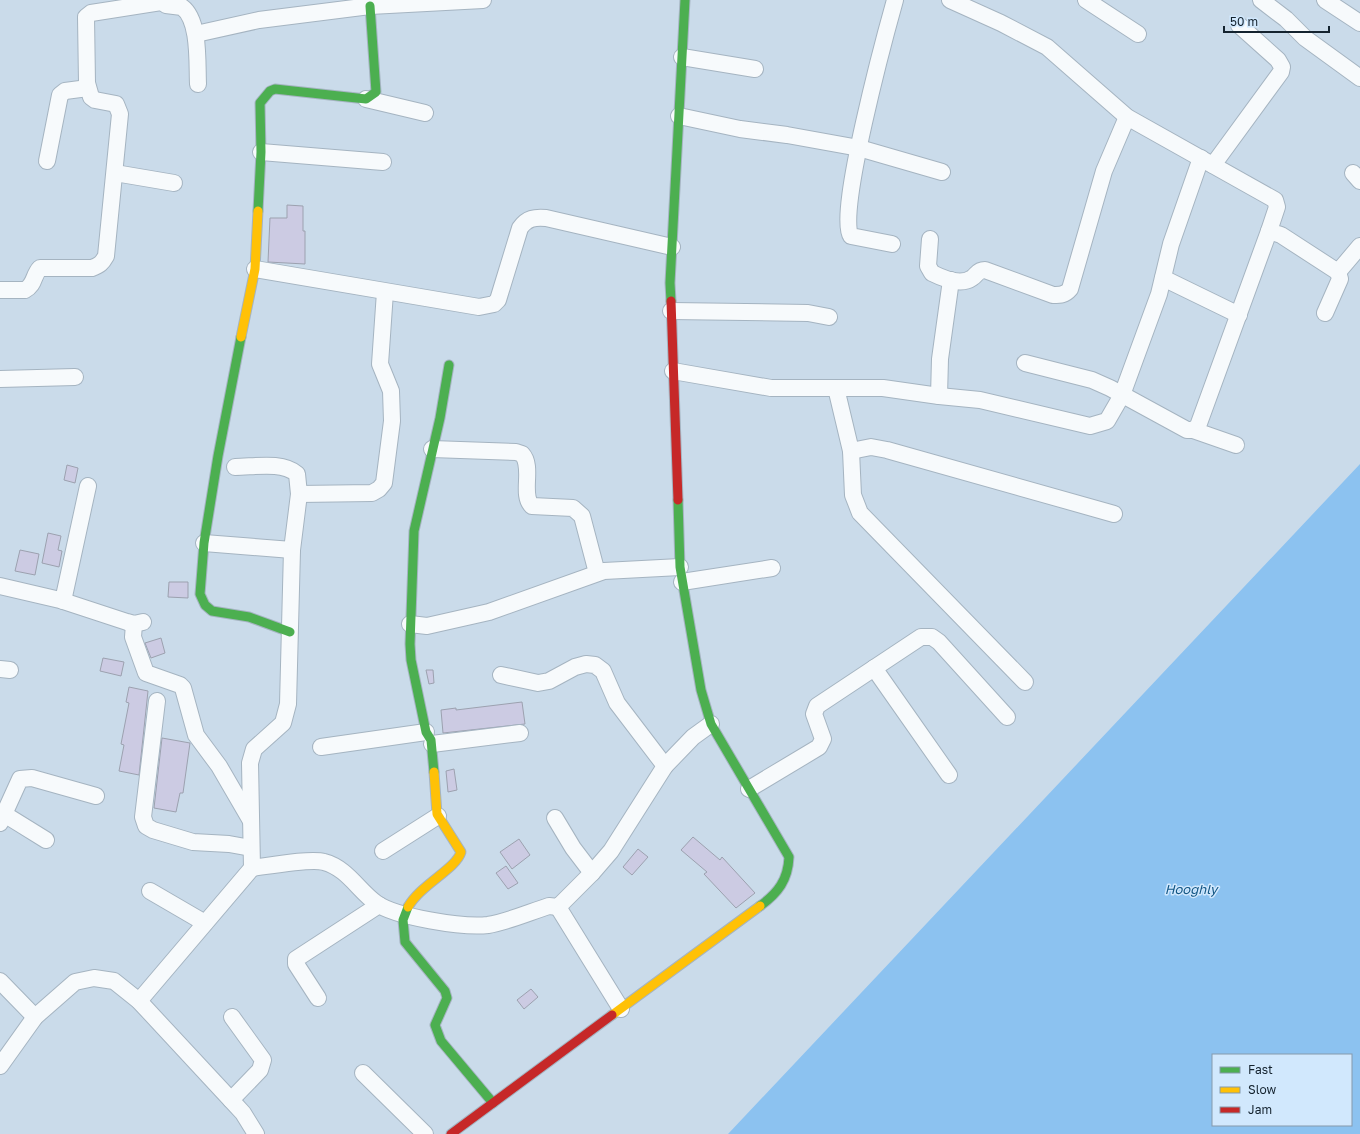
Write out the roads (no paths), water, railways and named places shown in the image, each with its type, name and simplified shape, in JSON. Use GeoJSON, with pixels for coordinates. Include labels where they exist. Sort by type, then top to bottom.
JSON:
{"type":"FeatureCollection","features":[{"type":"Feature","properties":{"kind":"street"},"geometry":{"type":"LineString","coordinates":[[196,34],[259,20],[299,7],[370,6],[483,0]]}},
{"type":"Feature","properties":{"kind":"street"},"geometry":{"type":"LineString","coordinates":[[451,1134],[771,898],[784,885],[789,872],[789,857],[711,724],[701,690],[681,574],[671,311],[672,247],[685,0]]}},
{"type":"Feature","properties":{"kind":"street"},"geometry":{"type":"LineString","coordinates":[[892,244],[852,236],[848,230],[849,209],[860,148],[881,50],[895,0]]}},
{"type":"Feature","properties":{"kind":"street"},"geometry":{"type":"LineString","coordinates":[[950,0],[1001,23],[1047,47],[1127,117],[1275,200],[1277,207],[1269,231],[1198,426],[1193,430]]}},
{"type":"Feature","properties":{"kind":"street"},"geometry":{"type":"LineString","coordinates":[[1086,0],[1138,34]]}},
{"type":"Feature","properties":{"kind":"street"},"geometry":{"type":"LineString","coordinates":[[1261,0],[1286,19],[1305,38],[1360,78]]}},
{"type":"Feature","properties":{"kind":"street"},"geometry":{"type":"LineString","coordinates":[[1325,0],[1360,23]]}},
{"type":"Feature","properties":{"kind":"street"},"geometry":{"type":"LineString","coordinates":[[0,290],[25,290],[30,288],[37,271],[40,268],[92,268],[100,266],[106,256],[120,114],[119,107],[112,102],[95,100],[91,97],[88,88],[86,17],[88,14],[161,1],[166,5],[182,7],[185,9],[196,34],[198,84]]}},
{"type":"Feature","properties":{"kind":"street"},"geometry":{"type":"LineString","coordinates":[[366,99],[371,97],[376,92],[370,6]]}},
{"type":"Feature","properties":{"kind":"street"},"geometry":{"type":"LineString","coordinates":[[673,371],[771,388],[883,388],[980,400],[1090,426],[1107,421],[1122,395],[1159,294],[1171,244],[1207,161],[1281,72],[1282,67],[1278,60],[1239,25]]}},
{"type":"Feature","properties":{"kind":"street"},"geometry":{"type":"LineString","coordinates":[[682,57],[756,69]]}},
{"type":"Feature","properties":{"kind":"street"},"geometry":{"type":"LineString","coordinates":[[47,162],[60,95],[65,92],[88,88]]}},
{"type":"Feature","properties":{"kind":"street"},"geometry":{"type":"LineString","coordinates":[[290,632],[249,617],[212,611],[205,605],[200,594],[204,543],[218,456],[255,269],[261,152],[260,103],[270,91],[275,89],[366,99],[425,113]]}},
{"type":"Feature","properties":{"kind":"street"},"geometry":{"type":"LineString","coordinates":[[679,116],[740,129],[787,135],[860,148],[942,172]]}},
{"type":"Feature","properties":{"kind":"street"},"geometry":{"type":"LineString","coordinates":[[930,239],[928,270],[932,274],[959,281],[970,280],[978,272],[984,270],[1053,295],[1062,295],[1067,293],[1070,289],[1104,171],[1127,117]]}},
{"type":"Feature","properties":{"kind":"street"},"geometry":{"type":"LineString","coordinates":[[261,152],[383,162]]}},
{"type":"Feature","properties":{"kind":"street"},"geometry":{"type":"LineString","coordinates":[[115,173],[174,183]]}},
{"type":"Feature","properties":{"kind":"street"},"geometry":{"type":"LineString","coordinates":[[255,269],[479,307],[494,304],[501,294],[520,228],[528,220],[536,218],[672,247]]}},
{"type":"Feature","properties":{"kind":"street"},"geometry":{"type":"LineString","coordinates":[[1269,231],[1281,235],[1338,272],[1340,279],[1325,313]]}},
{"type":"Feature","properties":{"kind":"street"},"geometry":{"type":"LineString","coordinates":[[1338,272],[1360,246]]}},
{"type":"Feature","properties":{"kind":"street"},"geometry":{"type":"LineString","coordinates":[[1163,278],[1239,315]]}},
{"type":"Feature","properties":{"kind":"street"},"geometry":{"type":"LineString","coordinates":[[939,396],[940,359],[951,280]]}},
{"type":"Feature","properties":{"kind":"street"},"geometry":{"type":"LineString","coordinates":[[299,494],[372,493],[379,489],[384,483],[392,421],[391,391],[380,364],[385,292]]}},
{"type":"Feature","properties":{"kind":"street"},"geometry":{"type":"LineString","coordinates":[[671,311],[808,313],[829,317]]}},
{"type":"Feature","properties":{"kind":"street"},"geometry":{"type":"LineString","coordinates":[[1026,363],[1092,380],[1187,430],[1193,430],[1236,445]]}},
{"type":"Feature","properties":{"kind":"street"},"geometry":{"type":"LineString","coordinates":[[450,365],[414,531],[410,624],[411,660],[429,738],[438,816],[461,852],[455,863],[426,884],[414,897],[404,915],[403,935],[405,942],[445,991],[447,998],[435,1025],[441,1041],[493,1103]]}},
{"type":"Feature","properties":{"kind":"street"},"geometry":{"type":"LineString","coordinates":[[0,379],[75,377]]}},
{"type":"Feature","properties":{"kind":"street"},"geometry":{"type":"LineString","coordinates":[[836,388],[851,451],[853,495],[860,514],[1025,682]]}},
{"type":"Feature","properties":{"kind":"street"},"geometry":{"type":"LineString","coordinates":[[851,451],[871,446],[1114,514]]}},
{"type":"Feature","properties":{"kind":"street"},"geometry":{"type":"LineString","coordinates":[[432,449],[516,452],[522,454],[527,464],[527,500],[529,504],[532,506],[573,508],[578,511],[582,516],[597,573]]}},
{"type":"Feature","properties":{"kind":"street"},"geometry":{"type":"LineString","coordinates":[[139,1001],[252,868],[250,763],[254,749],[283,723],[288,704],[292,550],[299,494],[297,474],[280,466],[235,467]]}},
{"type":"Feature","properties":{"kind":"street"},"geometry":{"type":"LineString","coordinates":[[63,601],[88,486]]}},
{"type":"Feature","properties":{"kind":"street"},"geometry":{"type":"LineString","coordinates":[[204,543],[292,550]]}},
{"type":"Feature","properties":{"kind":"street"},"geometry":{"type":"LineString","coordinates":[[410,624],[427,626],[489,612],[604,571],[681,574],[772,568]]}},
{"type":"Feature","properties":{"kind":"street"},"geometry":{"type":"LineString","coordinates":[[0,586],[63,601],[139,623],[133,637],[146,673],[180,685],[183,688],[196,735],[219,766],[251,821]]}},
{"type":"Feature","properties":{"kind":"street"},"geometry":{"type":"LineString","coordinates":[[749,789],[819,747],[823,739],[814,714],[817,706],[921,637],[932,637],[1007,717]]}},
{"type":"Feature","properties":{"kind":"street"},"geometry":{"type":"LineString","coordinates":[[501,675],[538,683],[549,680],[575,667],[586,664],[595,665],[603,671],[617,703],[665,766]]}},
{"type":"Feature","properties":{"kind":"street"},"geometry":{"type":"LineString","coordinates":[[874,668],[949,775]]}},
{"type":"Feature","properties":{"kind":"street"},"geometry":{"type":"LineString","coordinates":[[157,701],[143,817],[146,826],[153,830],[193,842],[229,844],[251,848]]}},
{"type":"Feature","properties":{"kind":"street"},"geometry":{"type":"LineString","coordinates":[[558,907],[592,873],[611,851],[665,766],[693,737],[711,724]]}},
{"type":"Feature","properties":{"kind":"street"},"geometry":{"type":"LineString","coordinates":[[321,747],[429,738],[520,733]]}},
{"type":"Feature","properties":{"kind":"street"},"geometry":{"type":"LineString","coordinates":[[46,840],[2,819],[16,785],[20,780],[24,778],[32,778],[96,796]]}},
{"type":"Feature","properties":{"kind":"street"},"geometry":{"type":"LineString","coordinates":[[383,851],[438,816]]}},
{"type":"Feature","properties":{"kind":"street"},"geometry":{"type":"LineString","coordinates":[[556,818],[573,848],[592,873]]}},
{"type":"Feature","properties":{"kind":"street"},"geometry":{"type":"LineString","coordinates":[[252,868],[323,861],[334,865],[345,872],[366,896],[379,905],[404,915],[473,926],[490,925],[549,906],[558,907]]}},
{"type":"Feature","properties":{"kind":"street"},"geometry":{"type":"LineString","coordinates":[[150,891],[204,924]]}},
{"type":"Feature","properties":{"kind":"street"},"geometry":{"type":"LineString","coordinates":[[318,998],[296,964],[296,959],[379,905]]}},
{"type":"Feature","properties":{"kind":"street"},"geometry":{"type":"LineString","coordinates":[[558,907],[620,1009]]}},
{"type":"Feature","properties":{"kind":"street"},"geometry":{"type":"LineString","coordinates":[[0,1066],[35,1017],[74,982],[94,978],[114,981],[139,1001],[231,1100],[243,1113],[256,1134]]}},
{"type":"Feature","properties":{"kind":"street"},"geometry":{"type":"LineString","coordinates":[[0,981],[35,1017]]}},
{"type":"Feature","properties":{"kind":"street"},"geometry":{"type":"LineString","coordinates":[[231,1100],[260,1070],[263,1060],[232,1017]]}},
{"type":"Feature","properties":{"kind":"street"},"geometry":{"type":"LineString","coordinates":[[363,1073],[425,1134]]}},
{"type":"Feature","properties":{"kind":"water","name":"Hooghly"},"geometry":{"type":"Polygon","coordinates":[[[1360,464],[1360,1134],[728,1134],[1360,464]]]}}]}
